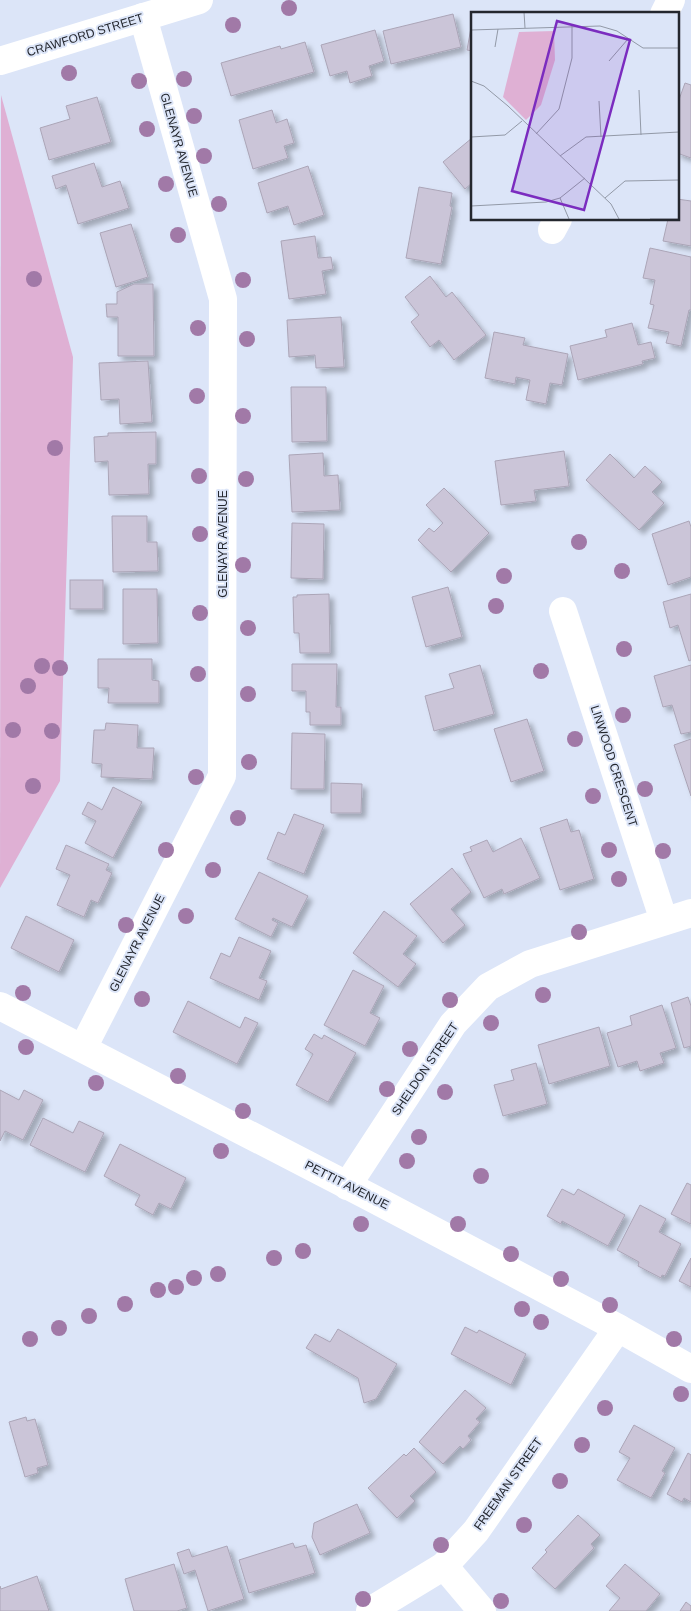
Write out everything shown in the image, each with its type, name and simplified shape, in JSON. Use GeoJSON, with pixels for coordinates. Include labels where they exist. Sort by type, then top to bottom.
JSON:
{"type":"FeatureCollection","features":[{"type":"Feature","properties":{"kind":"street","name":"CRAWFORD STREET"},"geometry":{"type":"LineString","coordinates":[[0,61],[200,0]]}},
{"type":"Feature","properties":{"kind":"street"},"geometry":{"type":"LineString","coordinates":[[665,12],[671,0]]}},
{"type":"Feature","properties":{"kind":"street"},"geometry":{"type":"LineString","coordinates":[[680,0],[691,5]]}},
{"type":"Feature","properties":{"kind":"street","name":"GLENAYR AVENUE"},"geometry":{"type":"LineString","coordinates":[[83,1048],[222,776],[223,299],[143,17]]}},
{"type":"Feature","properties":{"kind":"street","name":"LINWOOD CRESCENT"},"geometry":{"type":"LineString","coordinates":[[563,611],[664,921]]}},
{"type":"Feature","properties":{"kind":"street","name":"SHELDON STREET"},"geometry":{"type":"LineString","coordinates":[[347,1186],[453,1024],[488,987],[530,964],[691,913]]}},
{"type":"Feature","properties":{"kind":"street","name":"PETTIT AVENUE"},"geometry":{"type":"LineString","coordinates":[[0,1006],[618,1328],[691,1370]]}},
{"type":"Feature","properties":{"kind":"street","name":"FREEMAN STREET"},"geometry":{"type":"LineString","coordinates":[[370,1611],[444,1566],[476,1531],[618,1328]]}},
{"type":"Feature","properties":{"kind":"street"},"geometry":{"type":"LineString","coordinates":[[444,1566],[482,1611]]}},
{"type":"Feature","properties":{"kind":"shaded area"},"geometry":{"type":"Polygon","coordinates":[[[1,95],[73,357],[60,781],[0,888],[1,95]]]}},
{"type":"Feature","properties":{"kind":"building"},"geometry":{"type":"Polygon","coordinates":[[[453,14],[461,47],[391,64],[383,31],[453,14]]]}},
{"type":"Feature","properties":{"kind":"building"},"geometry":{"type":"Polygon","coordinates":[[[471,28],[471,51],[467,50],[471,28]]]}},
{"type":"Feature","properties":{"kind":"building"},"geometry":{"type":"Polygon","coordinates":[[[375,30],[384,61],[369,66],[372,76],[350,83],[347,71],[330,76],[321,45],[375,30]]]}},
{"type":"Feature","properties":{"kind":"building"},"geometry":{"type":"Polygon","coordinates":[[[305,42],[314,72],[231,96],[221,63],[280,46],[281,49],[305,42]]]}},
{"type":"Feature","properties":{"kind":"building"},"geometry":{"type":"Polygon","coordinates":[[[685,83],[691,85],[691,158],[678,153],[678,102],[685,83]]]}},
{"type":"Feature","properties":{"kind":"building"},"geometry":{"type":"Polygon","coordinates":[[[97,97],[111,142],[49,160],[40,128],[70,119],[66,106],[97,97]]]}},
{"type":"Feature","properties":{"kind":"building"},"geometry":{"type":"Polygon","coordinates":[[[272,110],[276,123],[287,119],[294,143],[284,146],[288,158],[253,169],[239,120],[272,110]]]}},
{"type":"Feature","properties":{"kind":"building"},"geometry":{"type":"Polygon","coordinates":[[[471,139],[471,184],[465,189],[443,162],[471,139]]]}},
{"type":"Feature","properties":{"kind":"building"},"geometry":{"type":"Polygon","coordinates":[[[94,163],[102,187],[120,181],[129,208],[78,224],[66,185],[56,189],[52,176],[94,163]]]}},
{"type":"Feature","properties":{"kind":"building"},"geometry":{"type":"Polygon","coordinates":[[[308,166],[324,215],[294,225],[288,206],[267,213],[258,183],[308,166]]]}},
{"type":"Feature","properties":{"kind":"building"},"geometry":{"type":"Polygon","coordinates":[[[419,187],[452,193],[450,206],[452,207],[441,264],[406,258],[419,187]]]}},
{"type":"Feature","properties":{"kind":"building"},"geometry":{"type":"Polygon","coordinates":[[[678,199],[691,201],[691,246],[663,241],[668,220],[678,220],[678,199]]]}},
{"type":"Feature","properties":{"kind":"building"},"geometry":{"type":"Polygon","coordinates":[[[131,224],[148,277],[116,287],[100,233],[131,224]]]}},
{"type":"Feature","properties":{"kind":"building"},"geometry":{"type":"Polygon","coordinates":[[[315,236],[318,258],[331,257],[333,269],[322,271],[326,294],[289,299],[281,241],[315,236]]]}},
{"type":"Feature","properties":{"kind":"building"},"geometry":{"type":"Polygon","coordinates":[[[650,248],[691,257],[691,310],[689,310],[681,346],[666,343],[669,332],[648,328],[654,305],[650,304],[655,280],[643,278],[650,248]]]}},
{"type":"Feature","properties":{"kind":"building"},"geometry":{"type":"Polygon","coordinates":[[[430,276],[446,297],[452,292],[486,335],[454,360],[439,340],[430,347],[411,322],[419,315],[405,297],[430,276]]]}},
{"type":"Feature","properties":{"kind":"building"},"geometry":{"type":"Polygon","coordinates":[[[134,284],[153,284],[154,356],[118,356],[118,317],[107,317],[106,304],[117,304],[117,292],[134,284]]]}},
{"type":"Feature","properties":{"kind":"building"},"geometry":{"type":"Polygon","coordinates":[[[341,317],[344,367],[316,368],[315,355],[289,357],[287,320],[341,317]]]}},
{"type":"Feature","properties":{"kind":"building"},"geometry":{"type":"Polygon","coordinates":[[[632,323],[638,345],[651,342],[655,358],[642,361],[643,364],[578,380],[570,346],[607,337],[605,330],[632,323]]]}},
{"type":"Feature","properties":{"kind":"building"},"geometry":{"type":"Polygon","coordinates":[[[494,332],[525,338],[523,345],[568,354],[562,385],[550,383],[546,404],[526,400],[530,380],[516,377],[515,384],[485,378],[494,332]]]}},
{"type":"Feature","properties":{"kind":"building"},"geometry":{"type":"Polygon","coordinates":[[[148,361],[152,422],[120,424],[119,399],[101,400],[99,363],[148,361]]]}},
{"type":"Feature","properties":{"kind":"building"},"geometry":{"type":"Polygon","coordinates":[[[291,387],[326,387],[327,441],[292,442],[291,387]]]}},
{"type":"Feature","properties":{"kind":"building"},"geometry":{"type":"Polygon","coordinates":[[[156,432],[156,464],[148,464],[149,494],[109,495],[108,461],[95,462],[94,437],[108,436],[108,433],[156,432]]]}},
{"type":"Feature","properties":{"kind":"building"},"geometry":{"type":"Polygon","coordinates":[[[564,451],[569,486],[534,490],[536,501],[501,505],[495,461],[564,451]]]}},
{"type":"Feature","properties":{"kind":"building"},"geometry":{"type":"Polygon","coordinates":[[[323,453],[324,476],[338,475],[340,510],[292,512],[289,455],[323,453]]]}},
{"type":"Feature","properties":{"kind":"building"},"geometry":{"type":"Polygon","coordinates":[[[610,454],[634,478],[645,466],[662,482],[652,492],[664,503],[639,530],[586,480],[610,454]]]}},
{"type":"Feature","properties":{"kind":"building"},"geometry":{"type":"Polygon","coordinates":[[[444,488],[489,533],[451,572],[418,540],[429,528],[434,532],[443,523],[426,505],[444,488]]]}},
{"type":"Feature","properties":{"kind":"building"},"geometry":{"type":"Polygon","coordinates":[[[112,516],[147,516],[147,542],[157,542],[158,571],[113,572],[112,516]]]}},
{"type":"Feature","properties":{"kind":"building"},"geometry":{"type":"Polygon","coordinates":[[[689,521],[691,527],[691,577],[668,585],[652,534],[689,521]]]}},
{"type":"Feature","properties":{"kind":"building"},"geometry":{"type":"Polygon","coordinates":[[[292,523],[324,524],[323,579],[291,578],[292,523]]]}},
{"type":"Feature","properties":{"kind":"building"},"geometry":{"type":"Polygon","coordinates":[[[70,580],[103,580],[103,609],[70,609],[70,580]]]}},
{"type":"Feature","properties":{"kind":"building"},"geometry":{"type":"Polygon","coordinates":[[[448,587],[462,637],[426,647],[412,597],[448,587]]]}},
{"type":"Feature","properties":{"kind":"building"},"geometry":{"type":"Polygon","coordinates":[[[123,589],[157,589],[158,643],[123,644],[123,589]]]}},
{"type":"Feature","properties":{"kind":"building"},"geometry":{"type":"Polygon","coordinates":[[[329,594],[330,653],[300,653],[299,633],[294,633],[293,597],[297,597],[297,595],[329,594]]]}},
{"type":"Feature","properties":{"kind":"building"},"geometry":{"type":"Polygon","coordinates":[[[691,594],[691,660],[689,661],[678,625],[670,628],[663,602],[691,594]]]}},
{"type":"Feature","properties":{"kind":"building"},"geometry":{"type":"Polygon","coordinates":[[[98,659],[152,659],[152,680],[159,681],[159,703],[108,703],[109,688],[98,688],[98,659]]]}},
{"type":"Feature","properties":{"kind":"building"},"geometry":{"type":"Polygon","coordinates":[[[292,664],[337,664],[336,707],[341,707],[341,725],[310,725],[310,712],[306,712],[306,691],[292,691],[292,664]]]}},
{"type":"Feature","properties":{"kind":"building"},"geometry":{"type":"Polygon","coordinates":[[[480,665],[494,714],[434,731],[425,696],[454,688],[449,674],[480,665]]]}},
{"type":"Feature","properties":{"kind":"building"},"geometry":{"type":"Polygon","coordinates":[[[691,665],[691,732],[681,734],[672,705],[663,707],[654,676],[691,665]]]}},
{"type":"Feature","properties":{"kind":"building"},"geometry":{"type":"Polygon","coordinates":[[[527,719],[544,771],[511,782],[494,729],[527,719]]]}},
{"type":"Feature","properties":{"kind":"building"},"geometry":{"type":"Polygon","coordinates":[[[106,723],[138,725],[137,748],[154,748],[152,779],[101,777],[102,764],[92,763],[94,730],[105,730],[106,723]]]}},
{"type":"Feature","properties":{"kind":"building"},"geometry":{"type":"Polygon","coordinates":[[[292,733],[325,734],[324,789],[291,789],[292,733]]]}},
{"type":"Feature","properties":{"kind":"building"},"geometry":{"type":"Polygon","coordinates":[[[691,739],[691,796],[674,745],[691,739]]]}},
{"type":"Feature","properties":{"kind":"building"},"geometry":{"type":"Polygon","coordinates":[[[331,783],[362,784],[361,813],[331,813],[331,783]]]}},
{"type":"Feature","properties":{"kind":"building"},"geometry":{"type":"Polygon","coordinates":[[[113,787],[142,802],[113,858],[85,843],[96,821],[82,814],[88,802],[102,810],[113,787]]]}},
{"type":"Feature","properties":{"kind":"building"},"geometry":{"type":"Polygon","coordinates":[[[294,814],[324,825],[304,874],[267,859],[278,832],[285,835],[294,814]]]}},
{"type":"Feature","properties":{"kind":"building"},"geometry":{"type":"Polygon","coordinates":[[[567,819],[571,832],[579,830],[594,879],[560,890],[540,828],[567,819]]]}},
{"type":"Feature","properties":{"kind":"building"},"geometry":{"type":"Polygon","coordinates":[[[521,838],[540,878],[504,894],[502,889],[484,898],[463,854],[472,851],[470,847],[487,840],[493,852],[521,838]]]}},
{"type":"Feature","properties":{"kind":"building"},"geometry":{"type":"Polygon","coordinates":[[[66,845],[109,864],[106,870],[112,873],[98,903],[91,900],[84,917],[57,905],[70,875],[56,869],[66,845]]]}},
{"type":"Feature","properties":{"kind":"building"},"geometry":{"type":"Polygon","coordinates":[[[452,868],[471,892],[451,909],[465,925],[443,943],[410,904],[452,868]]]}},
{"type":"Feature","properties":{"kind":"building"},"geometry":{"type":"Polygon","coordinates":[[[259,872],[308,896],[292,927],[273,918],[272,920],[278,923],[271,937],[235,919],[259,872]]]}},
{"type":"Feature","properties":{"kind":"building"},"geometry":{"type":"Polygon","coordinates":[[[384,911],[417,936],[403,954],[416,964],[398,987],[353,953],[384,911]]]}},
{"type":"Feature","properties":{"kind":"building"},"geometry":{"type":"Polygon","coordinates":[[[26,916],[74,940],[59,972],[11,948],[26,916]]]}},
{"type":"Feature","properties":{"kind":"building"},"geometry":{"type":"Polygon","coordinates":[[[239,937],[271,951],[259,978],[267,981],[259,1000],[210,978],[221,953],[230,957],[239,937]]]}},
{"type":"Feature","properties":{"kind":"building"},"geometry":{"type":"Polygon","coordinates":[[[353,970],[384,986],[370,1013],[380,1018],[365,1046],[324,1025],[353,970]]]}},
{"type":"Feature","properties":{"kind":"building"},"geometry":{"type":"Polygon","coordinates":[[[688,997],[691,1006],[691,1046],[684,1048],[671,1003],[688,997]]]}},
{"type":"Feature","properties":{"kind":"building"},"geometry":{"type":"Polygon","coordinates":[[[188,1001],[240,1028],[245,1017],[258,1023],[237,1064],[173,1032],[188,1001]]]}},
{"type":"Feature","properties":{"kind":"building"},"geometry":{"type":"Polygon","coordinates":[[[662,1005],[676,1048],[660,1053],[664,1063],[640,1071],[637,1061],[618,1067],[607,1033],[632,1025],[630,1016],[662,1005]]]}},
{"type":"Feature","properties":{"kind":"building"},"geometry":{"type":"Polygon","coordinates":[[[599,1027],[610,1066],[549,1084],[538,1045],[599,1027]]]}},
{"type":"Feature","properties":{"kind":"building"},"geometry":{"type":"Polygon","coordinates":[[[314,1034],[322,1039],[324,1035],[356,1053],[328,1102],[296,1085],[313,1054],[305,1049],[314,1034]]]}},
{"type":"Feature","properties":{"kind":"building"},"geometry":{"type":"Polygon","coordinates":[[[536,1063],[547,1104],[503,1116],[494,1085],[514,1080],[511,1070],[536,1063]]]}},
{"type":"Feature","properties":{"kind":"building"},"geometry":{"type":"Polygon","coordinates":[[[0,1090],[19,1100],[24,1090],[43,1100],[23,1140],[5,1131],[0,1141],[0,1090]]]}},
{"type":"Feature","properties":{"kind":"building"},"geometry":{"type":"Polygon","coordinates":[[[43,1118],[73,1133],[79,1121],[104,1133],[85,1172],[30,1145],[43,1118]]]}},
{"type":"Feature","properties":{"kind":"building"},"geometry":{"type":"Polygon","coordinates":[[[120,1144],[186,1178],[171,1209],[159,1203],[153,1215],[135,1205],[140,1195],[104,1176],[120,1144]]]}},
{"type":"Feature","properties":{"kind":"building"},"geometry":{"type":"Polygon","coordinates":[[[687,1183],[691,1185],[691,1224],[671,1214],[687,1183]]]}},
{"type":"Feature","properties":{"kind":"building"},"geometry":{"type":"Polygon","coordinates":[[[562,1189],[574,1195],[578,1189],[625,1215],[608,1246],[562,1221],[561,1224],[547,1216],[562,1189]]]}},
{"type":"Feature","properties":{"kind":"building"},"geometry":{"type":"Polygon","coordinates":[[[640,1205],[666,1219],[659,1232],[681,1244],[665,1276],[662,1275],[661,1278],[638,1266],[639,1262],[617,1250],[640,1205]]]}},
{"type":"Feature","properties":{"kind":"building"},"geometry":{"type":"Polygon","coordinates":[[[691,1258],[691,1287],[679,1281],[691,1258]]]}},
{"type":"Feature","properties":{"kind":"building"},"geometry":{"type":"Polygon","coordinates":[[[465,1327],[477,1333],[479,1330],[526,1354],[511,1385],[451,1354],[465,1327]]]}},
{"type":"Feature","properties":{"kind":"building"},"geometry":{"type":"Polygon","coordinates":[[[338,1329],[397,1364],[376,1399],[364,1403],[358,1378],[306,1348],[315,1334],[330,1342],[338,1329]]]}},
{"type":"Feature","properties":{"kind":"building"},"geometry":{"type":"Polygon","coordinates":[[[465,1390],[486,1408],[476,1419],[480,1422],[468,1436],[471,1440],[463,1449],[460,1446],[443,1464],[419,1442],[465,1390]]]}},
{"type":"Feature","properties":{"kind":"building"},"geometry":{"type":"Polygon","coordinates":[[[26,1417],[27,1421],[35,1419],[48,1465],[37,1468],[38,1473],[25,1477],[9,1422],[26,1417]]]}},
{"type":"Feature","properties":{"kind":"building"},"geometry":{"type":"Polygon","coordinates":[[[634,1425],[675,1448],[662,1471],[665,1473],[651,1498],[617,1480],[630,1458],[619,1452],[634,1425]]]}},
{"type":"Feature","properties":{"kind":"building"},"geometry":{"type":"Polygon","coordinates":[[[414,1448],[436,1472],[410,1496],[415,1501],[397,1518],[368,1488],[404,1454],[406,1456],[414,1448]]]}},
{"type":"Feature","properties":{"kind":"building"},"geometry":{"type":"Polygon","coordinates":[[[688,1453],[691,1455],[691,1502],[684,1498],[682,1502],[667,1494],[688,1453]]]}},
{"type":"Feature","properties":{"kind":"building"},"geometry":{"type":"Polygon","coordinates":[[[357,1504],[370,1533],[320,1555],[312,1537],[314,1523],[357,1504]]]}},
{"type":"Feature","properties":{"kind":"building"},"geometry":{"type":"Polygon","coordinates":[[[578,1515],[600,1535],[591,1544],[594,1548],[555,1589],[532,1568],[547,1552],[545,1550],[578,1515]]]}},
{"type":"Feature","properties":{"kind":"building"},"geometry":{"type":"Polygon","coordinates":[[[293,1543],[295,1548],[306,1545],[315,1573],[249,1593],[239,1560],[293,1543]]]}},
{"type":"Feature","properties":{"kind":"building"},"geometry":{"type":"Polygon","coordinates":[[[227,1546],[244,1599],[208,1611],[195,1570],[184,1574],[177,1553],[189,1549],[192,1557],[227,1546]]]}},
{"type":"Feature","properties":{"kind":"building"},"geometry":{"type":"Polygon","coordinates":[[[174,1564],[187,1608],[177,1611],[134,1611],[125,1579],[174,1564]]]}},
{"type":"Feature","properties":{"kind":"building"},"geometry":{"type":"Polygon","coordinates":[[[625,1564],[660,1594],[646,1611],[609,1611],[620,1598],[606,1586],[625,1564]]]}},
{"type":"Feature","properties":{"kind":"building"},"geometry":{"type":"Polygon","coordinates":[[[37,1576],[49,1611],[0,1611],[0,1586],[1,1589],[37,1576]]]}},
{"type":"Feature","properties":{"kind":"building"},"geometry":{"type":"Polygon","coordinates":[[[686,1602],[691,1606],[691,1611],[680,1611],[686,1602]]]}}]}
